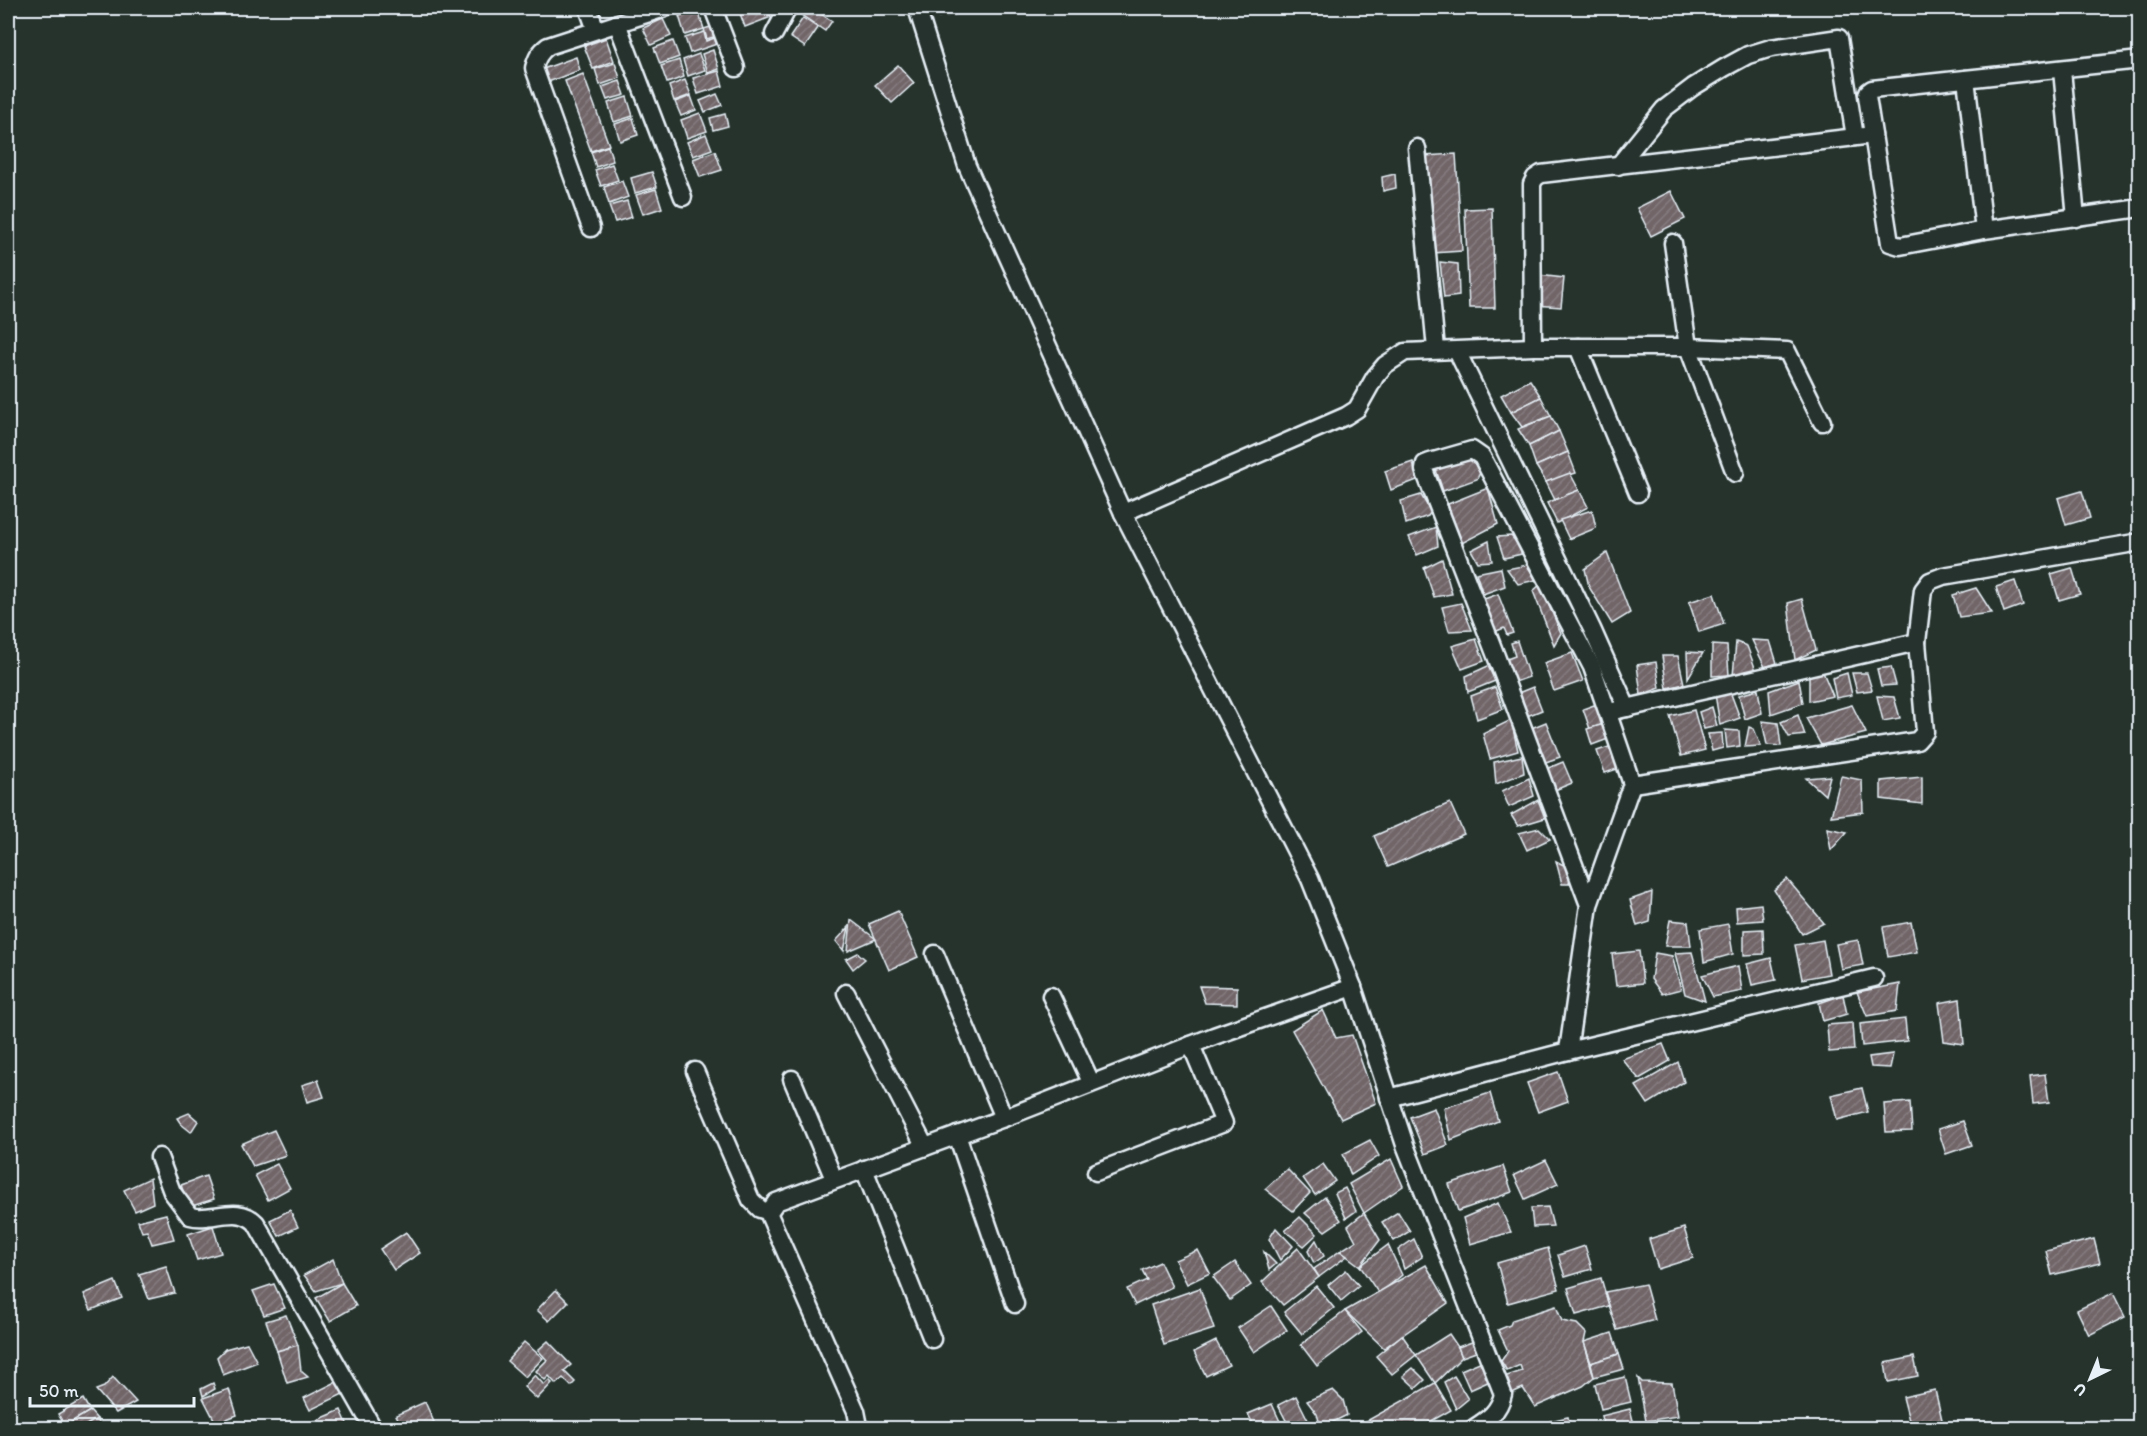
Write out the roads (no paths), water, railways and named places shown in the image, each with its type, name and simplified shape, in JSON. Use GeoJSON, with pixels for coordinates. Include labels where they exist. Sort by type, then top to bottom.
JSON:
{"type":"FeatureCollection","features":[{"type":"Feature","properties":{"kind":"street"},"geometry":{"type":"LineString","coordinates":[[588,8],[596,30]]}},
{"type":"Feature","properties":{"kind":"street"},"geometry":{"type":"LineString","coordinates":[[591,228],[534,68],[540,52],[548,45],[665,8]]}},
{"type":"Feature","properties":{"kind":"street"},"geometry":{"type":"LineString","coordinates":[[713,8],[736,68]]}},
{"type":"Feature","properties":{"kind":"street"},"geometry":{"type":"LineString","coordinates":[[774,34],[788,8]]}},
{"type":"Feature","properties":{"kind":"street"},"geometry":{"type":"LineString","coordinates":[[917,8],[967,166],[1123,513],[1310,879],[1353,987],[1405,1145],[1503,1394],[1501,1404],[1494,1415],[1474,1428]]}},
{"type":"Feature","properties":{"kind":"street"},"geometry":{"type":"LineString","coordinates":[[618,23],[683,197]]}},
{"type":"Feature","properties":{"kind":"street"},"geometry":{"type":"LineString","coordinates":[[1617,166],[1664,109],[1693,87],[1724,68],[1748,55],[1771,48],[1839,38],[1855,137]]}},
{"type":"Feature","properties":{"kind":"street"},"geometry":{"type":"LineString","coordinates":[[2139,60],[1872,89],[1867,96],[1892,245],[1900,246],[1984,230],[2139,208]]}},
{"type":"Feature","properties":{"kind":"street"},"geometry":{"type":"LineString","coordinates":[[2062,69],[2076,218]]}},
{"type":"Feature","properties":{"kind":"street"},"geometry":{"type":"LineString","coordinates":[[1966,79],[1984,230]]}},
{"type":"Feature","properties":{"kind":"street"},"geometry":{"type":"LineString","coordinates":[[1533,347],[1532,184],[1541,174],[1873,135]]}},
{"type":"Feature","properties":{"kind":"street"},"geometry":{"type":"LineString","coordinates":[[1417,148],[1436,349]]}},
{"type":"Feature","properties":{"kind":"street"},"geometry":{"type":"LineString","coordinates":[[1673,243],[1688,347],[1735,472]]}},
{"type":"Feature","properties":{"kind":"street"},"geometry":{"type":"LineString","coordinates":[[1123,513],[1346,416],[1357,409],[1375,377],[1395,357],[1405,352],[1533,347],[1688,347],[1787,351],[1822,422]]}},
{"type":"Feature","properties":{"kind":"street"},"geometry":{"type":"LineString","coordinates":[[1578,347],[1638,493]]}},
{"type":"Feature","properties":{"kind":"street"},"geometry":{"type":"LineString","coordinates":[[1457,351],[1592,629],[1627,708]]}},
{"type":"Feature","properties":{"kind":"street"},"geometry":{"type":"LineString","coordinates":[[1568,1051],[1589,905],[1632,784],[1592,667],[1482,457],[1472,450],[1425,464],[1424,470],[1589,905]]}},
{"type":"Feature","properties":{"kind":"street"},"geometry":{"type":"LineString","coordinates":[[1632,784],[1917,741],[1925,732],[1917,642],[1923,590],[1930,581],[1943,576],[2139,542]]}},
{"type":"Feature","properties":{"kind":"street"},"geometry":{"type":"LineString","coordinates":[[1609,712],[1917,642]]}},
{"type":"Feature","properties":{"kind":"street"},"geometry":{"type":"LineString","coordinates":[[935,954],[1004,1118]]}},
{"type":"Feature","properties":{"kind":"street"},"geometry":{"type":"LineString","coordinates":[[1389,1098],[1568,1051],[1874,978]]}},
{"type":"Feature","properties":{"kind":"street"},"geometry":{"type":"LineString","coordinates":[[769,1212],[776,1202],[834,1179],[1004,1118],[1090,1082],[1353,987]]}},
{"type":"Feature","properties":{"kind":"street"},"geometry":{"type":"LineString","coordinates":[[846,993],[925,1147]]}},
{"type":"Feature","properties":{"kind":"street"},"geometry":{"type":"LineString","coordinates":[[1052,996],[1090,1082]]}},
{"type":"Feature","properties":{"kind":"street"},"geometry":{"type":"LineString","coordinates":[[1096,1172],[1224,1123],[1191,1045]]}},
{"type":"Feature","properties":{"kind":"street"},"geometry":{"type":"LineString","coordinates":[[694,1071],[751,1200],[760,1209],[769,1212],[856,1411],[858,1421],[855,1428]]}},
{"type":"Feature","properties":{"kind":"street"},"geometry":{"type":"LineString","coordinates":[[792,1079],[834,1179]]}},
{"type":"Feature","properties":{"kind":"street"},"geometry":{"type":"LineString","coordinates":[[957,1135],[1015,1304]]}},
{"type":"Feature","properties":{"kind":"street"},"geometry":{"type":"LineString","coordinates":[[159,1157],[172,1192],[190,1216],[246,1215],[256,1223],[373,1428]]}},
{"type":"Feature","properties":{"kind":"street"},"geometry":{"type":"LineString","coordinates":[[864,1169],[932,1339]]}}]}
